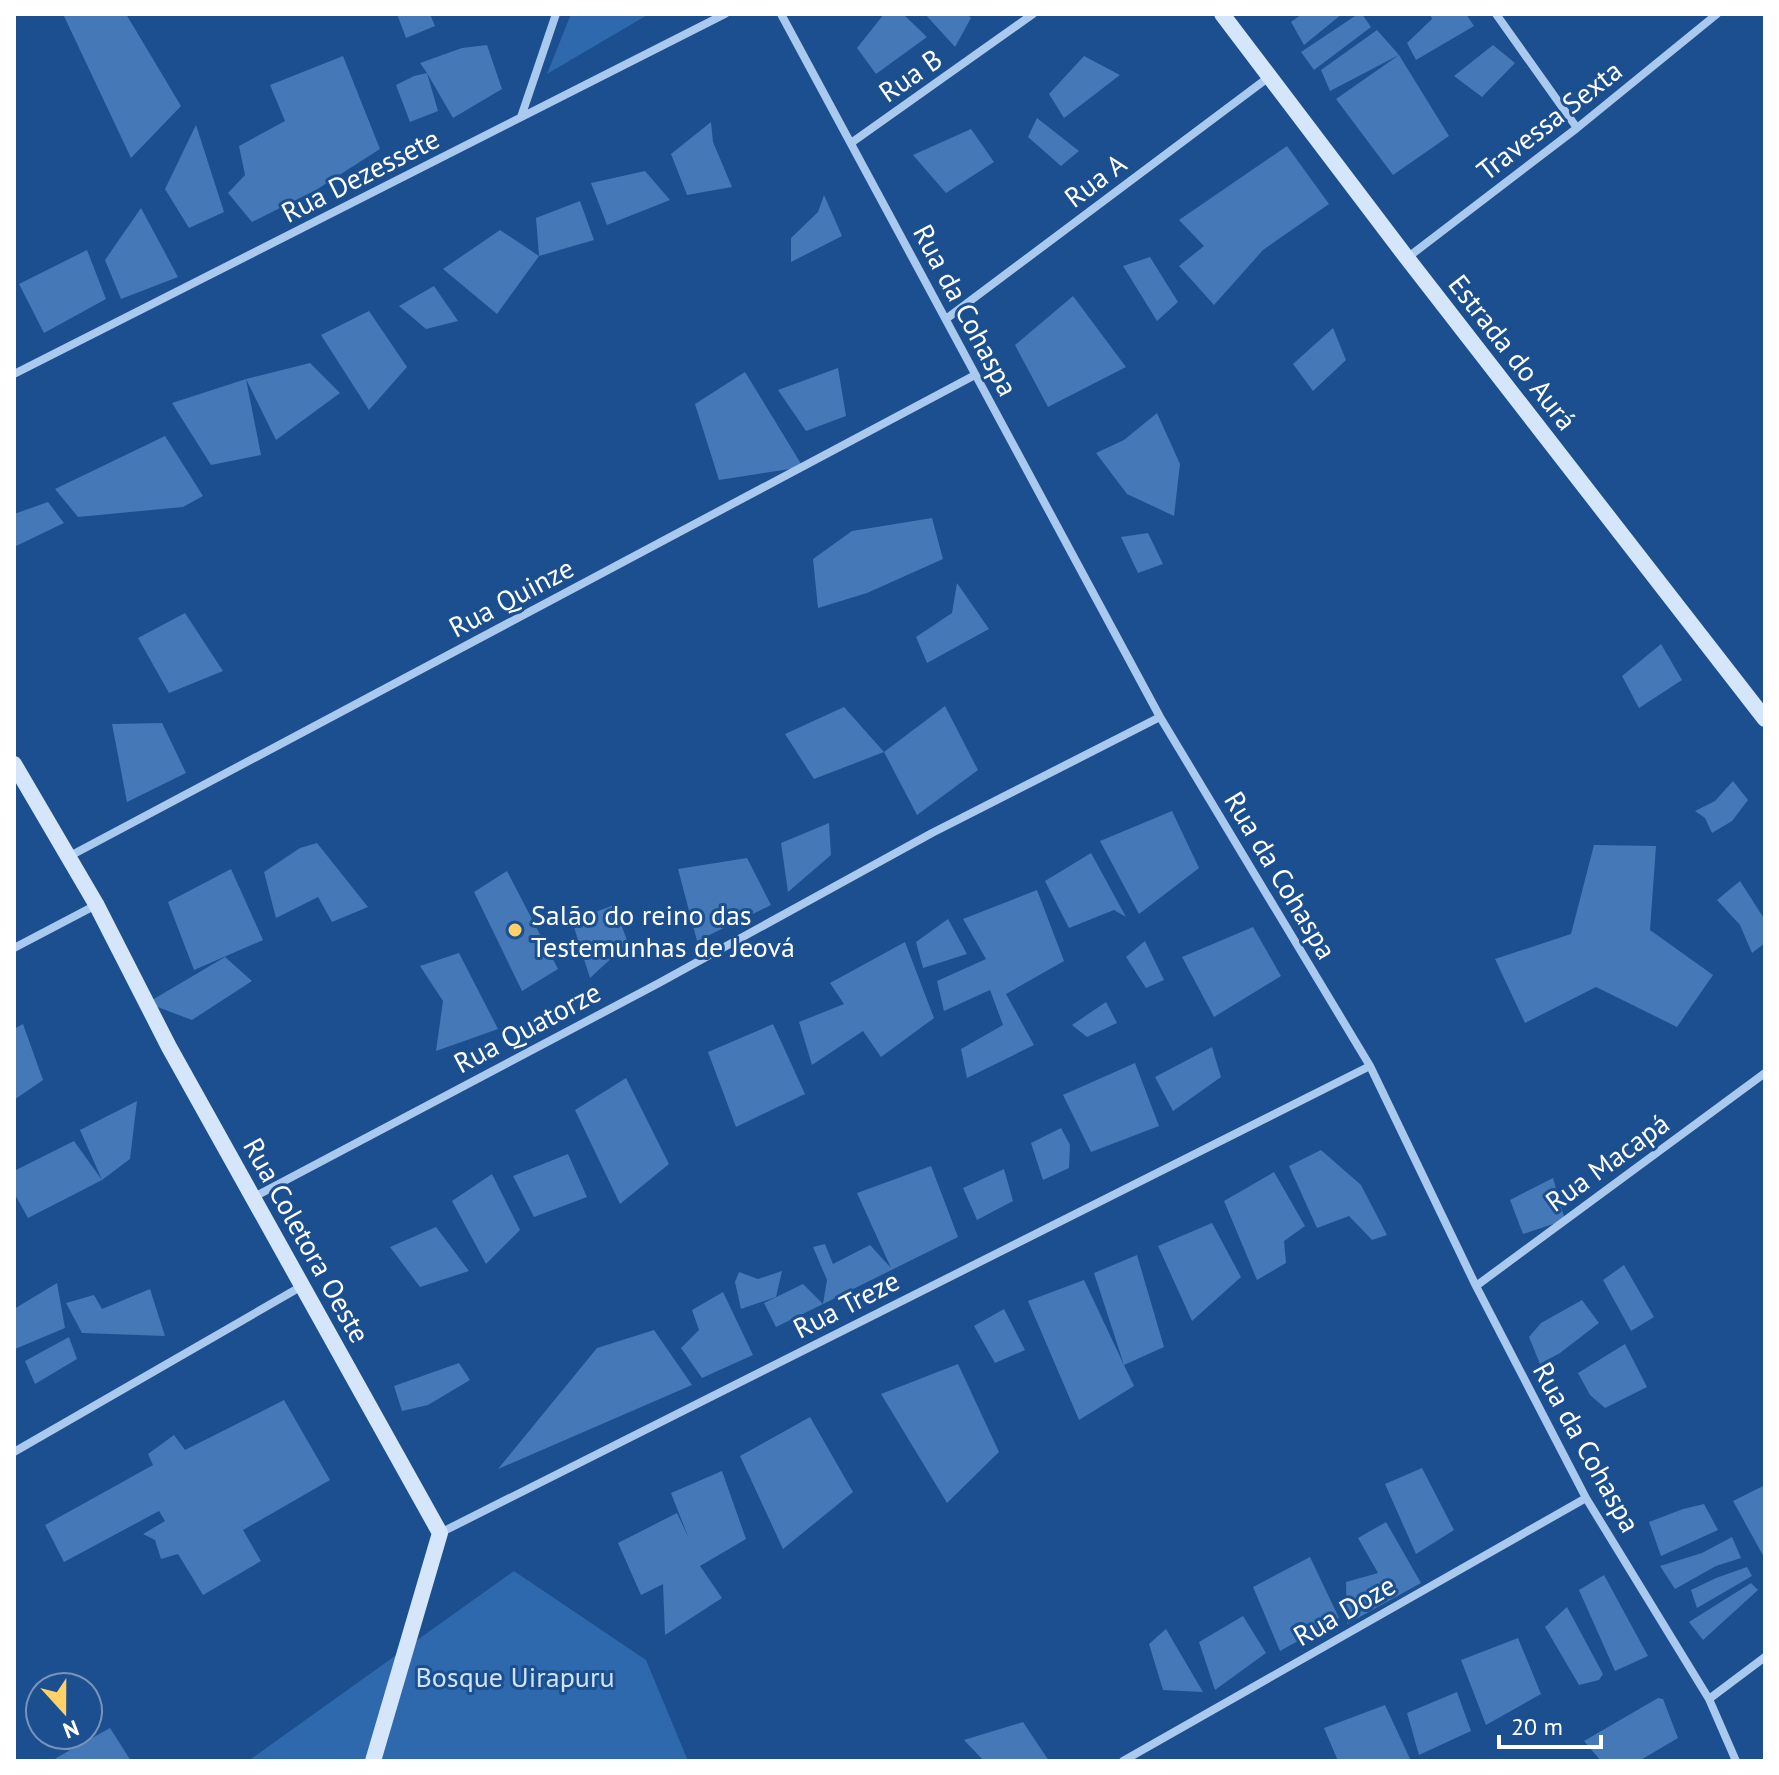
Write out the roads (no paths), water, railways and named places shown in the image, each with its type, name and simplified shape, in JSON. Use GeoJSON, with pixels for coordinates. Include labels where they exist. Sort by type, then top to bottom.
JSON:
{"type":"FeatureCollection","features":[{"type":"Feature","properties":{"kind":"street"},"geometry":{"type":"LineString","coordinates":[[521,118],[556,14]]}},
{"type":"Feature","properties":{"kind":"street","name":"Rua Dezessete"},"geometry":{"type":"LineString","coordinates":[[14,374],[725,14]]}},
{"type":"Feature","properties":{"kind":"street","name":"Rua da Cohaspa"},"geometry":{"type":"LineString","coordinates":[[781,14],[1160,717],[1370,1066],[1476,1286],[1586,1498],[1709,1699],[1736,1761]]}},
{"type":"Feature","properties":{"kind":"street","name":"Rua B"},"geometry":{"type":"LineString","coordinates":[[851,143],[1033,14]]}},
{"type":"Feature","properties":{"kind":"street","name":"Estrada do Aurá"},"geometry":{"type":"LineString","coordinates":[[1222,14],[1765,719]]}},
{"type":"Feature","properties":{"kind":"street"},"geometry":{"type":"LineString","coordinates":[[1496,14],[1577,128]]}},
{"type":"Feature","properties":{"kind":"street","name":"Travessa Sexta"},"geometry":{"type":"LineString","coordinates":[[1407,258],[1577,128],[1717,14]]}},
{"type":"Feature","properties":{"kind":"street","name":"Rua A"},"geometry":{"type":"LineString","coordinates":[[946,319],[1270,76]]}},
{"type":"Feature","properties":{"kind":"street","name":"Rua Quinze"},"geometry":{"type":"LineString","coordinates":[[67,858],[975,375]]}},
{"type":"Feature","properties":{"kind":"street","name":"Rua Quatorze"},"geometry":{"type":"LineString","coordinates":[[254,1197],[659,983],[932,833],[1160,717]]}},
{"type":"Feature","properties":{"kind":"street","name":"Rua Coletora Oeste"},"geometry":{"type":"LineString","coordinates":[[14,764],[96,904],[169,1047],[440,1533]]}},
{"type":"Feature","properties":{"kind":"street"},"geometry":{"type":"LineString","coordinates":[[14,948],[96,904]]}},
{"type":"Feature","properties":{"kind":"street","name":"Rua Treze"},"geometry":{"type":"LineString","coordinates":[[440,1533],[1370,1066]]}},
{"type":"Feature","properties":{"kind":"street","name":"Rua Macapá"},"geometry":{"type":"LineString","coordinates":[[1476,1286],[1765,1073]]}},
{"type":"Feature","properties":{"kind":"street"},"geometry":{"type":"LineString","coordinates":[[14,1452],[303,1285]]}},
{"type":"Feature","properties":{"kind":"street","name":"Rua Doze"},"geometry":{"type":"LineString","coordinates":[[1123,1761],[1586,1498]]}},
{"type":"Feature","properties":{"kind":"street"},"geometry":{"type":"LineString","coordinates":[[373,1761],[440,1533]]}},
{"type":"Feature","properties":{"kind":"street"},"geometry":{"type":"LineString","coordinates":[[1709,1699],[1765,1657]]}},
{"type":"Feature","properties":{"kind":"place","name":"Salão do reino das Testemunhas de Jeová"},"geometry":{"type":"Point","coordinates":[515,930]}},
{"type":"Feature","properties":{"kind":"park label","name":"Bosque Uirapuru"},"geometry":{"type":"Point","coordinates":[515,1676]}}]}
